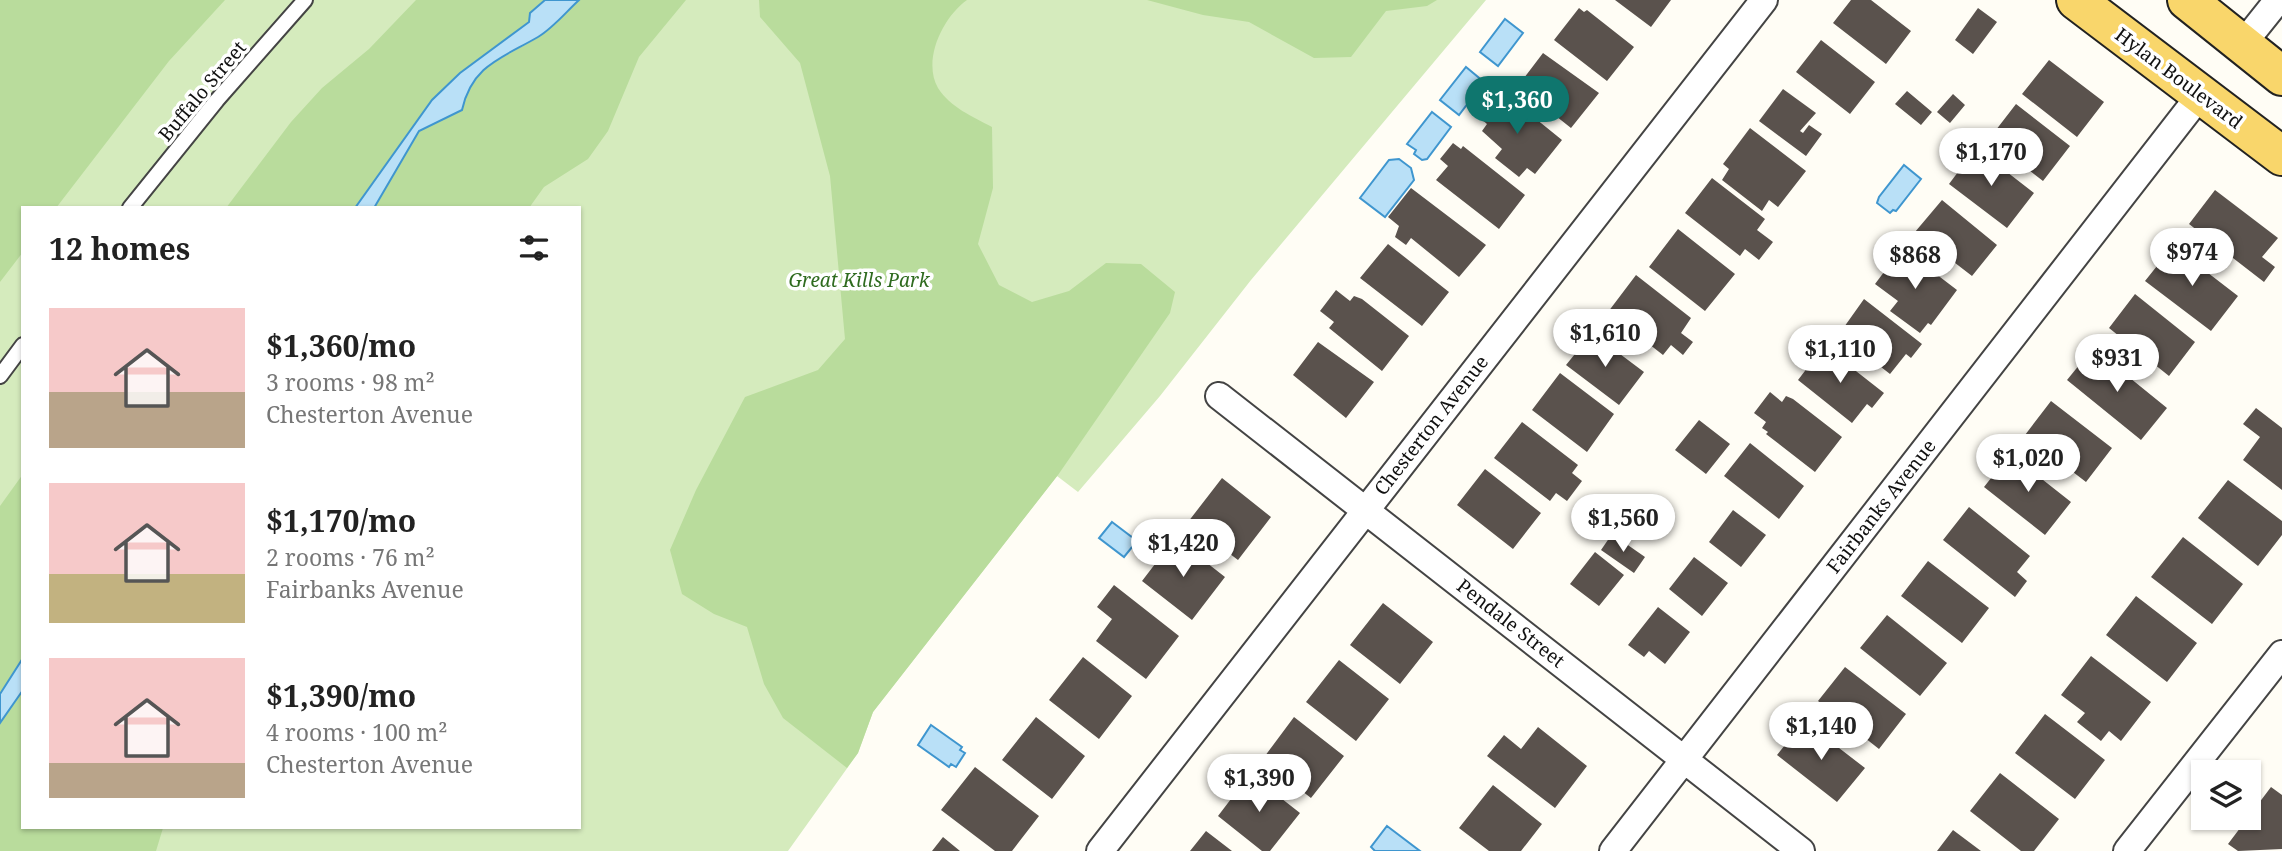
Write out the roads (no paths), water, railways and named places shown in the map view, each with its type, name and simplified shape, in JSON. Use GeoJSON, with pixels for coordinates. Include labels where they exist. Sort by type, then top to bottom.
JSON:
{"type":"FeatureCollection","features":[{"type":"Feature","properties":{"kind":"main road","name":"Hylan Boulevard"},"geometry":{"type":"LineString","coordinates":[[2076,0],[2282,156]]}},
{"type":"Feature","properties":{"kind":"main road"},"geometry":{"type":"LineString","coordinates":[[2187,0],[2282,76]]}},
{"type":"Feature","properties":{"kind":"street","name":"Chesterton Avenue"},"geometry":{"type":"LineString","coordinates":[[1100,851],[1764,0]]}},
{"type":"Feature","properties":{"kind":"street"},"geometry":{"type":"LineString","coordinates":[[2242,45],[2277,0]]}},
{"type":"Feature","properties":{"kind":"street","name":"Fairbanks Avenue"},"geometry":{"type":"LineString","coordinates":[[1613,851],[2201,94]]}},
{"type":"Feature","properties":{"kind":"street","name":"Pendale Street"},"geometry":{"type":"LineString","coordinates":[[1219,396],[1801,851]]}},
{"type":"Feature","properties":{"kind":"street"},"geometry":{"type":"LineString","coordinates":[[2127,851],[2282,654]]}},
{"type":"Feature","properties":{"kind":"lane","name":"Buffalo Street"},"geometry":{"type":"LineString","coordinates":[[132,206],[217,100],[305,0]]}},
{"type":"Feature","properties":{"kind":"lane"},"geometry":{"type":"LineString","coordinates":[[0,376],[21,348]]}},
{"type":"Feature","properties":{"kind":"water"},"geometry":{"type":"Polygon","coordinates":[[[545,0],[579,0],[544,33],[490,64],[473,83],[462,110],[419,131],[375,206],[356,206],[432,100],[460,73],[529,22],[530,13],[545,0]]]}},
{"type":"Feature","properties":{"kind":"water"},"geometry":{"type":"Polygon","coordinates":[[[1505,19],[1523,33],[1498,66],[1480,52],[1505,19]]]}},
{"type":"Feature","properties":{"kind":"water"},"geometry":{"type":"Polygon","coordinates":[[[1466,67],[1484,82],[1459,115],[1440,100],[1466,67]]]}},
{"type":"Feature","properties":{"kind":"water"},"geometry":{"type":"Polygon","coordinates":[[[1432,112],[1451,127],[1427,159],[1422,160],[1414,154],[1416,150],[1407,144],[1432,112]]]}},
{"type":"Feature","properties":{"kind":"water"},"geometry":{"type":"Polygon","coordinates":[[[1399,159],[1411,168],[1414,180],[1385,217],[1360,198],[1389,160],[1399,159]]]}},
{"type":"Feature","properties":{"kind":"water"},"geometry":{"type":"Polygon","coordinates":[[[1904,165],[1921,179],[1896,211],[1890,213],[1877,203],[1904,165]]]}},
{"type":"Feature","properties":{"kind":"water"},"geometry":{"type":"Polygon","coordinates":[[[1112,522],[1137,541],[1124,557],[1099,538],[1112,522]]]}},
{"type":"Feature","properties":{"kind":"water"},"geometry":{"type":"Polygon","coordinates":[[[21,661],[21,693],[0,723],[0,694],[21,661]]]}},
{"type":"Feature","properties":{"kind":"water"},"geometry":{"type":"Polygon","coordinates":[[[931,725],[962,747],[960,750],[965,753],[956,767],[951,764],[949,767],[918,745],[931,725]]]}},
{"type":"Feature","properties":{"kind":"water"},"geometry":{"type":"Polygon","coordinates":[[[1387,826],[1420,851],[1375,851],[1371,847],[1387,826]]]}},
{"type":"Feature","properties":{"kind":"park label","name":"Great Kills Park"},"geometry":{"type":"Point","coordinates":[859,280]}}]}
